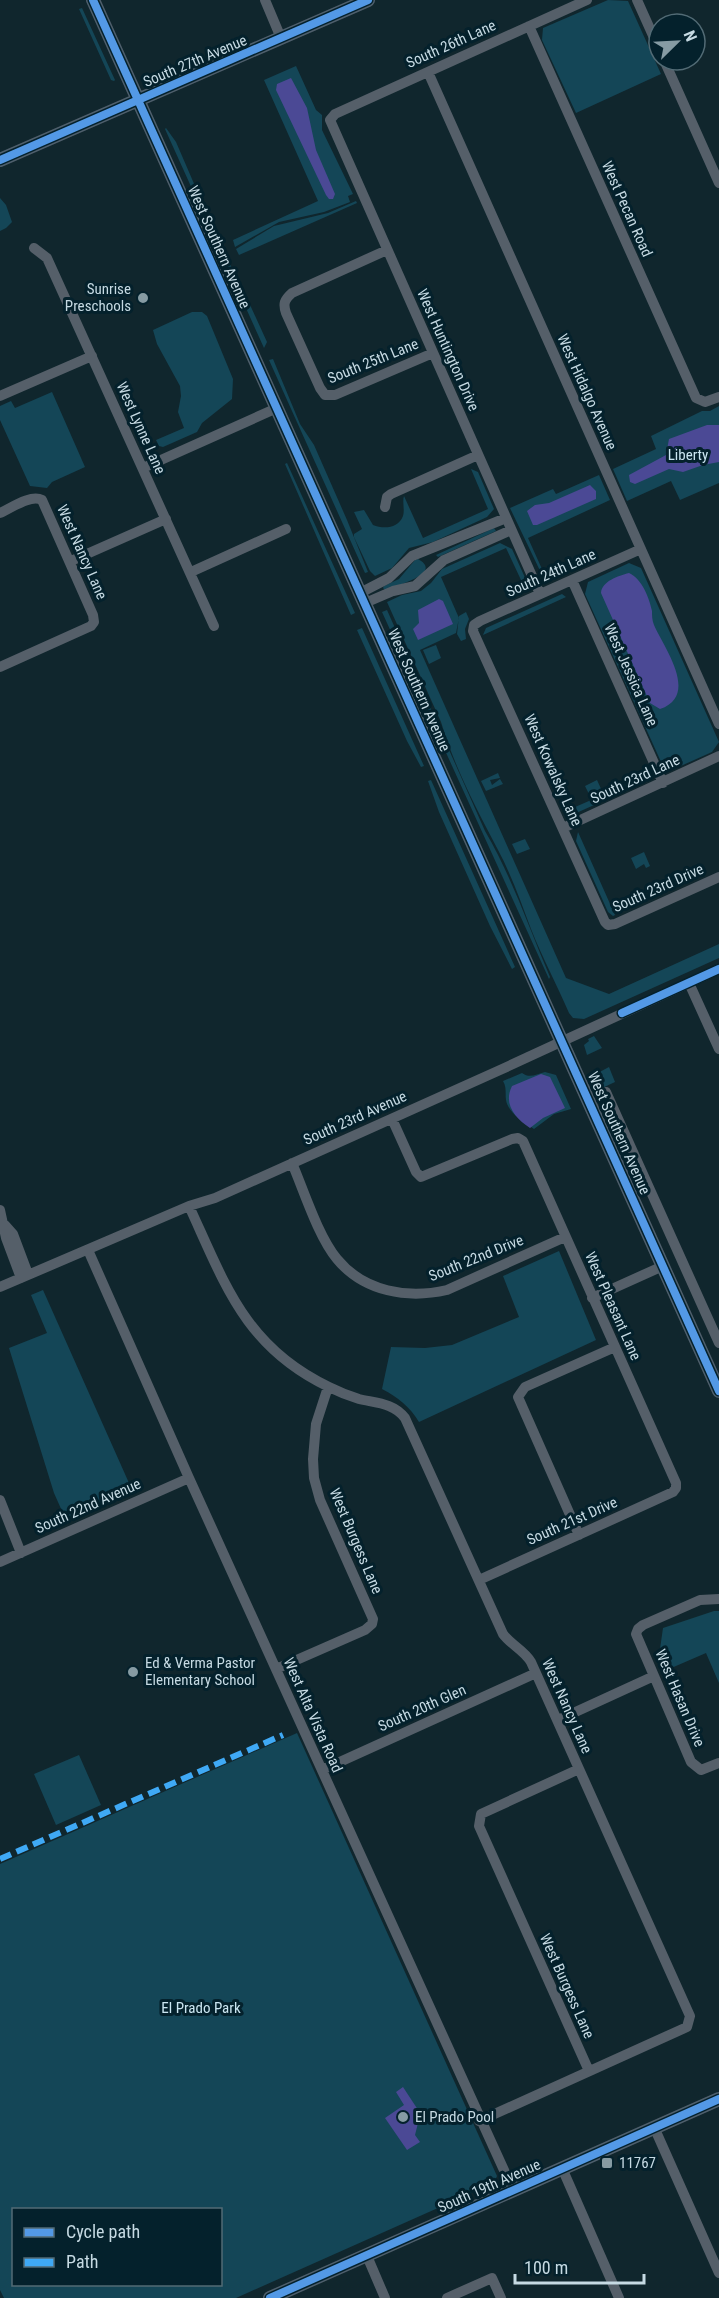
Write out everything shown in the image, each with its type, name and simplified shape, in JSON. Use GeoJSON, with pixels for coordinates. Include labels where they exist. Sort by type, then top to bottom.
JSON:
{"type":"FeatureCollection","features":[{"type":"Feature","properties":{"kind":"main road","name":"West Southern Avenue"},"geometry":{"type":"LineString","coordinates":[[93,0],[719,1391]]}},
{"type":"Feature","properties":{"kind":"main road","name":"South 27th Avenue"},"geometry":{"type":"LineString","coordinates":[[0,160],[368,0]]}},
{"type":"Feature","properties":{"kind":"main road","name":"South 19th Avenue"},"geometry":{"type":"LineString","coordinates":[[270,2298],[719,2099]]}},
{"type":"Feature","properties":{"kind":"street"},"geometry":{"type":"LineString","coordinates":[[265,0],[281,38]]}},
{"type":"Feature","properties":{"kind":"street","name":"South 26th Lane"},"geometry":{"type":"LineString","coordinates":[[330,118],[587,0]]}},
{"type":"Feature","properties":{"kind":"street"},"geometry":{"type":"LineString","coordinates":[[637,0],[647,22]]}},
{"type":"Feature","properties":{"kind":"street","name":"West Pecan Road"},"geometry":{"type":"LineString","coordinates":[[529,26],[696,398],[702,402],[709,402],[719,397]]}},
{"type":"Feature","properties":{"kind":"street","name":"West Hidalgo Avenue"},"geometry":{"type":"LineString","coordinates":[[428,72],[719,724]]}},
{"type":"Feature","properties":{"kind":"street"},"geometry":{"type":"LineString","coordinates":[[669,72],[719,183]]}},
{"type":"Feature","properties":{"kind":"street","name":"West Huntington Drive"},"geometry":{"type":"LineString","coordinates":[[330,118],[540,594]]}},
{"type":"Feature","properties":{"kind":"street","name":"West Lynne Lane"},"geometry":{"type":"LineString","coordinates":[[34,248],[47,258],[214,626]]}},
{"type":"Feature","properties":{"kind":"street","name":"South 25th Lane"},"geometry":{"type":"LineString","coordinates":[[387,250],[291,293],[284,304],[325,395],[338,394],[433,353]]}},
{"type":"Feature","properties":{"kind":"street"},"geometry":{"type":"LineString","coordinates":[[0,396],[92,356]]}},
{"type":"Feature","properties":{"kind":"street"},"geometry":{"type":"LineString","coordinates":[[143,468],[277,408]]}},
{"type":"Feature","properties":{"kind":"street"},"geometry":{"type":"LineString","coordinates":[[385,507],[387,497],[391,494],[478,455]]}},
{"type":"Feature","properties":{"kind":"street","name":"West Nancy Lane"},"geometry":{"type":"LineString","coordinates":[[0,513],[38,498],[42,501],[71,561],[94,622],[92,626],[0,667]]}},
{"type":"Feature","properties":{"kind":"street"},"geometry":{"type":"LineString","coordinates":[[362,598],[390,578],[411,556],[506,518]]}},
{"type":"Feature","properties":{"kind":"street"},"geometry":{"type":"LineString","coordinates":[[71,561],[166,519]]}},
{"type":"Feature","properties":{"kind":"street"},"geometry":{"type":"LineString","coordinates":[[191,572],[286,529]]}},
{"type":"Feature","properties":{"kind":"street"},"geometry":{"type":"LineString","coordinates":[[362,598],[415,586],[444,560],[511,530]]}},
{"type":"Feature","properties":{"kind":"street","name":"South 24th Lane"},"geometry":{"type":"LineString","coordinates":[[474,626],[480,621],[641,549]]}},
{"type":"Feature","properties":{"kind":"street","name":"West Jessica Lane"},"geometry":{"type":"LineString","coordinates":[[572,580],[663,783]]}},
{"type":"Feature","properties":{"kind":"street","name":"West Kowalsky Lane"},"geometry":{"type":"LineString","coordinates":[[474,626],[476,638],[604,921],[608,925]]}},
{"type":"Feature","properties":{"kind":"street","name":"South 23rd Lane"},"geometry":{"type":"LineString","coordinates":[[563,828],[719,756]]}},
{"type":"Feature","properties":{"kind":"street","name":"South 23rd Drive"},"geometry":{"type":"LineString","coordinates":[[608,925],[719,877]]}},
{"type":"Feature","properties":{"kind":"street","name":"South 23rd Avenue"},"geometry":{"type":"LineString","coordinates":[[0,1287],[189,1206],[215,1198],[719,969]]}},
{"type":"Feature","properties":{"kind":"street"},"geometry":{"type":"LineString","coordinates":[[689,983],[719,1049]]}},
{"type":"Feature","properties":{"kind":"street","name":"West Southern Avenue"},"geometry":{"type":"LineString","coordinates":[[606,1092],[719,1343]]}},
{"type":"Feature","properties":{"kind":"street","name":"West Pleasant Lane"},"geometry":{"type":"LineString","coordinates":[[392,1119],[419,1176],[426,1177],[518,1138],[525,1144],[676,1483],[676,1488]]}},
{"type":"Feature","properties":{"kind":"street","name":"South 22nd Drive"},"geometry":{"type":"LineString","coordinates":[[292,1163],[326,1242],[337,1259],[361,1280],[393,1292],[411,1295],[447,1290],[565,1237]]}},
{"type":"Feature","properties":{"kind":"street","name":"West Southern Avenue"},"geometry":{"type":"LineString","coordinates":[[629,1189],[646,1181]]}},
{"type":"Feature","properties":{"kind":"street"},"geometry":{"type":"LineString","coordinates":[[189,1206],[229,1292],[257,1334],[294,1366],[328,1387]]}},
{"type":"Feature","properties":{"kind":"street"},"geometry":{"type":"LineString","coordinates":[[0,1210],[4,1224],[13,1234],[25,1276]]}},
{"type":"Feature","properties":{"kind":"street","name":"West Alta Vista Road"},"geometry":{"type":"LineString","coordinates":[[88,1250],[321,1770],[513,2190]]}},
{"type":"Feature","properties":{"kind":"street"},"geometry":{"type":"LineString","coordinates":[[592,1298],[663,1266]]}},
{"type":"Feature","properties":{"kind":"street"},"geometry":{"type":"LineString","coordinates":[[579,1535],[518,1400],[522,1390],[615,1347]]}},
{"type":"Feature","properties":{"kind":"street","name":"West Nancy Lane"},"geometry":{"type":"LineString","coordinates":[[328,1387],[356,1398],[394,1407],[402,1414],[505,1637],[526,1654],[536,1673],[690,2016],[687,2027],[589,2071]]}},
{"type":"Feature","properties":{"kind":"street","name":"West Burgess Lane"},"geometry":{"type":"LineString","coordinates":[[276,1669],[365,1630],[372,1624],[373,1619],[320,1500],[314,1478],[316,1424],[328,1387]]}},
{"type":"Feature","properties":{"kind":"street","name":"South 22nd Avenue"},"geometry":{"type":"LineString","coordinates":[[0,1562],[189,1478]]}},
{"type":"Feature","properties":{"kind":"street","name":"South 21st Drive"},"geometry":{"type":"LineString","coordinates":[[479,1580],[673,1492],[676,1488]]}},
{"type":"Feature","properties":{"kind":"street"},"geometry":{"type":"LineString","coordinates":[[0,1500],[21,1553]]}},
{"type":"Feature","properties":{"kind":"street","name":"West Hasan Drive"},"geometry":{"type":"LineString","coordinates":[[719,1599],[700,1600],[643,1625],[636,1634],[691,1762],[701,1770],[719,1764]]}},
{"type":"Feature","properties":{"kind":"street","name":"South 20th Glen"},"geometry":{"type":"LineString","coordinates":[[321,1770],[536,1673]]}},
{"type":"Feature","properties":{"kind":"street"},"geometry":{"type":"LineString","coordinates":[[558,1720],[654,1676]]}},
{"type":"Feature","properties":{"kind":"street","name":"West Burgess Lane"},"geometry":{"type":"LineString","coordinates":[[579,1769],[481,1814],[479,1826],[589,2071]]}},
{"type":"Feature","properties":{"kind":"street"},"geometry":{"type":"LineString","coordinates":[[480,2121],[589,2071]]}},
{"type":"Feature","properties":{"kind":"street"},"geometry":{"type":"LineString","coordinates":[[654,2127],[719,2273]]}},
{"type":"Feature","properties":{"kind":"street"},"geometry":{"type":"LineString","coordinates":[[562,2168],[619,2298]]}},
{"type":"Feature","properties":{"kind":"street"},"geometry":{"type":"LineString","coordinates":[[366,2256],[385,2298]]}},
{"type":"Feature","properties":{"kind":"street"},"geometry":{"type":"LineString","coordinates":[[447,2298],[492,2278],[501,2298]]}},
{"type":"Feature","properties":{"kind":"green space"},"geometry":{"type":"Polygon","coordinates":[[[608,0],[628,1],[647,43],[647,72],[660,72],[661,74],[576,113],[542,40],[543,28],[608,0]]]}},
{"type":"Feature","properties":{"kind":"green space"},"geometry":{"type":"Polygon","coordinates":[[[82,8],[114,81],[111,80],[79,9],[82,8]]]}},
{"type":"Feature","properties":{"kind":"green space"},"geometry":{"type":"Polygon","coordinates":[[[296,66],[316,110],[322,115],[322,130],[353,194],[348,196],[350,202],[324,212],[279,222],[235,247],[233,240],[318,201],[264,80],[296,66]]]}},
{"type":"Feature","properties":{"kind":"green space"},"geometry":{"type":"Polygon","coordinates":[[[165,129],[176,142],[224,253],[267,342],[264,348],[165,129]]]}},
{"type":"Feature","properties":{"kind":"green space"},"geometry":{"type":"Polygon","coordinates":[[[0,198],[6,205],[12,222],[0,231],[0,198]]]}},
{"type":"Feature","properties":{"kind":"green space"},"geometry":{"type":"Polygon","coordinates":[[[356,201],[357,203],[239,255],[236,249],[274,226],[328,213],[356,201]]]}},
{"type":"Feature","properties":{"kind":"green space"},"geometry":{"type":"Polygon","coordinates":[[[192,312],[202,312],[207,316],[233,379],[232,399],[202,423],[197,432],[163,447],[159,446],[156,440],[184,428],[178,412],[180,386],[157,344],[153,330],[192,312]]]}},
{"type":"Feature","properties":{"kind":"green space"},"geometry":{"type":"Polygon","coordinates":[[[273,359],[300,424],[314,445],[368,572],[365,573],[269,360],[273,359]]]}},
{"type":"Feature","properties":{"kind":"green space"},"geometry":{"type":"Polygon","coordinates":[[[52,392],[85,467],[52,482],[47,488],[30,486],[0,420],[0,406],[11,401],[15,408],[52,392]]]}},
{"type":"Feature","properties":{"kind":"green space","name":"Liberty"},"geometry":{"type":"Polygon","coordinates":[[[719,406],[719,483],[680,500],[671,481],[627,501],[613,469],[656,449],[651,436],[702,411],[710,411],[719,406]]]}},
{"type":"Feature","properties":{"kind":"green space"},"geometry":{"type":"Polygon","coordinates":[[[287,463],[355,613],[351,615],[285,464],[287,463]]]}},
{"type":"Feature","properties":{"kind":"green space"},"geometry":{"type":"Polygon","coordinates":[[[471,469],[478,472],[494,509],[487,517],[433,542],[409,548],[392,568],[375,576],[370,571],[354,537],[354,534],[362,529],[354,512],[364,510],[373,525],[394,526],[403,516],[404,496],[423,538],[488,509],[471,469]]]}},
{"type":"Feature","properties":{"kind":"green space"},"geometry":{"type":"Polygon","coordinates":[[[599,475],[610,500],[528,538],[546,578],[543,577],[510,508],[553,489],[556,494],[599,475]]]}},
{"type":"Feature","properties":{"kind":"green space"},"geometry":{"type":"Polygon","coordinates":[[[494,528],[496,531],[438,557],[436,555],[494,528]]]}},
{"type":"Feature","properties":{"kind":"green space"},"geometry":{"type":"Polygon","coordinates":[[[500,543],[512,549],[527,582],[522,590],[519,583],[521,580],[506,548],[441,577],[459,618],[456,633],[420,650],[566,978],[609,994],[719,944],[719,958],[584,1019],[573,1018],[569,1013],[535,940],[507,868],[459,771],[441,722],[387,602],[402,595],[421,591],[442,569],[500,543]]]}},
{"type":"Feature","properties":{"kind":"green space"},"geometry":{"type":"Polygon","coordinates":[[[418,559],[425,564],[422,574],[415,579],[385,590],[383,588],[399,579],[418,559]]]}},
{"type":"Feature","properties":{"kind":"green space"},"geometry":{"type":"Polygon","coordinates":[[[629,563],[641,568],[719,742],[712,752],[674,769],[662,764],[585,594],[588,582],[629,563]]]}},
{"type":"Feature","properties":{"kind":"green space"},"geometry":{"type":"Polygon","coordinates":[[[562,594],[566,597],[483,635],[486,628],[562,594]]]}},
{"type":"Feature","properties":{"kind":"green space"},"geometry":{"type":"Polygon","coordinates":[[[387,610],[485,831],[512,884],[549,979],[382,612],[387,610]]]}},
{"type":"Feature","properties":{"kind":"green space"},"geometry":{"type":"Polygon","coordinates":[[[466,612],[469,619],[465,629],[466,639],[461,641],[457,634],[459,616],[466,612]]]}},
{"type":"Feature","properties":{"kind":"green space"},"geometry":{"type":"Polygon","coordinates":[[[362,628],[424,766],[421,767],[407,741],[357,630],[362,628]]]}},
{"type":"Feature","properties":{"kind":"green space"},"geometry":{"type":"Polygon","coordinates":[[[436,645],[441,658],[429,664],[423,650],[436,645]]]}},
{"type":"Feature","properties":{"kind":"green space"},"geometry":{"type":"Polygon","coordinates":[[[498,773],[500,778],[490,780],[492,785],[500,779],[503,784],[486,791],[481,781],[498,773]]]}},
{"type":"Feature","properties":{"kind":"green space"},"geometry":{"type":"Polygon","coordinates":[[[646,776],[641,784],[574,814],[566,811],[646,776]]]}},
{"type":"Feature","properties":{"kind":"green space"},"geometry":{"type":"Polygon","coordinates":[[[431,780],[515,967],[512,969],[490,926],[439,812],[428,781],[431,780]]]}},
{"type":"Feature","properties":{"kind":"green space"},"geometry":{"type":"Polygon","coordinates":[[[597,780],[602,791],[590,796],[585,786],[597,780]]]}},
{"type":"Feature","properties":{"kind":"green space"},"geometry":{"type":"Polygon","coordinates":[[[578,832],[615,915],[613,916],[608,912],[576,841],[578,832]]]}},
{"type":"Feature","properties":{"kind":"green space"},"geometry":{"type":"Polygon","coordinates":[[[525,839],[530,849],[517,854],[512,844],[525,839]]]}},
{"type":"Feature","properties":{"kind":"green space"},"geometry":{"type":"Polygon","coordinates":[[[644,852],[650,866],[646,868],[644,864],[636,869],[631,858],[644,852]]]}},
{"type":"Feature","properties":{"kind":"green space"},"geometry":{"type":"Polygon","coordinates":[[[594,1036],[602,1048],[587,1055],[584,1045],[594,1036]]]}},
{"type":"Feature","properties":{"kind":"green space"},"geometry":{"type":"Polygon","coordinates":[[[609,1067],[615,1082],[600,1089],[594,1075],[609,1067]]]}},
{"type":"Feature","properties":{"kind":"green space"},"geometry":{"type":"Polygon","coordinates":[[[545,1072],[556,1075],[571,1109],[554,1114],[534,1129],[517,1117],[507,1105],[503,1081],[522,1073],[530,1076],[545,1072]]]}},
{"type":"Feature","properties":{"kind":"green space"},"geometry":{"type":"Polygon","coordinates":[[[559,1251],[596,1340],[419,1422],[403,1403],[382,1389],[391,1347],[425,1348],[452,1345],[519,1317],[503,1276],[559,1251]]]}},
{"type":"Feature","properties":{"kind":"green space"},"geometry":{"type":"Polygon","coordinates":[[[43,1290],[133,1492],[66,1520],[54,1493],[9,1348],[47,1333],[31,1295],[43,1290]]]}},
{"type":"Feature","properties":{"kind":"green space"},"geometry":{"type":"Polygon","coordinates":[[[719,1611],[719,1683],[706,1653],[669,1669],[660,1649],[663,1628],[719,1611]]]}},
{"type":"Feature","properties":{"kind":"green space","name":"El Prado Park"},"geometry":{"type":"Polygon","coordinates":[[[297,1733],[497,2176],[494,2183],[236,2298],[4,2298],[0,2290],[0,1864],[297,1733]]]}},
{"type":"Feature","properties":{"kind":"green space"},"geometry":{"type":"Polygon","coordinates":[[[79,1755],[101,1805],[56,1825],[34,1774],[79,1755]]]}},
{"type":"Feature","properties":{"kind":"shaded area"},"geometry":{"type":"Polygon","coordinates":[[[291,78],[307,108],[316,150],[335,194],[333,199],[329,199],[326,195],[276,90],[277,84],[291,78]]]}},
{"type":"Feature","properties":{"kind":"shaded area"},"geometry":{"type":"Polygon","coordinates":[[[707,425],[719,425],[719,462],[683,472],[669,469],[635,484],[630,482],[629,475],[666,455],[669,439],[707,425]]]}},
{"type":"Feature","properties":{"kind":"shaded area"},"geometry":{"type":"Polygon","coordinates":[[[590,485],[596,491],[596,499],[533,525],[527,511],[535,505],[549,503],[590,485]]]}},
{"type":"Feature","properties":{"kind":"shaded area"},"geometry":{"type":"Polygon","coordinates":[[[629,573],[638,580],[647,594],[652,620],[676,670],[677,693],[672,702],[660,709],[650,703],[601,593],[607,582],[629,573]]]}},
{"type":"Feature","properties":{"kind":"shaded area"},"geometry":{"type":"Polygon","coordinates":[[[439,599],[443,601],[453,624],[418,640],[413,629],[419,623],[418,610],[439,599]]]}},
{"type":"Feature","properties":{"kind":"shaded area"},"geometry":{"type":"Polygon","coordinates":[[[541,1074],[550,1077],[565,1108],[543,1118],[530,1128],[512,1110],[510,1093],[512,1086],[541,1074]]]}},
{"type":"Feature","properties":{"kind":"shaded area"},"geometry":{"type":"Polygon","coordinates":[[[403,2087],[424,2119],[418,2123],[415,2135],[420,2142],[407,2150],[385,2118],[404,2105],[396,2092],[403,2087]]]}},
{"type":"Feature","properties":{"kind":"marked path"},"geometry":{"type":"LineString","coordinates":[[0,1859],[283,1735]]}},
{"type":"Feature","properties":{"kind":"cycle path"},"geometry":{"type":"LineString","coordinates":[[93,0],[719,1391]]}},
{"type":"Feature","properties":{"kind":"cycle path"},"geometry":{"type":"LineString","coordinates":[[0,160],[368,0]]}},
{"type":"Feature","properties":{"kind":"cycle path"},"geometry":{"type":"LineString","coordinates":[[622,1013],[719,969]]}},
{"type":"Feature","properties":{"kind":"cycle path"},"geometry":{"type":"LineString","coordinates":[[270,2298],[719,2099]]}},
{"type":"Feature","properties":{"kind":"place","name":"Sunrise Preschools"},"geometry":{"type":"Point","coordinates":[143,298]}},
{"type":"Feature","properties":{"kind":"place","name":"Ed & Verma Pastor Elementary School"},"geometry":{"type":"Point","coordinates":[133,1672]}},
{"type":"Feature","properties":{"kind":"place","name":"El Prado Pool"},"geometry":{"type":"Point","coordinates":[403,2117]}},
{"type":"Feature","properties":{"kind":"place","name":"11767"},"geometry":{"type":"Point","coordinates":[607,2163]}}]}
